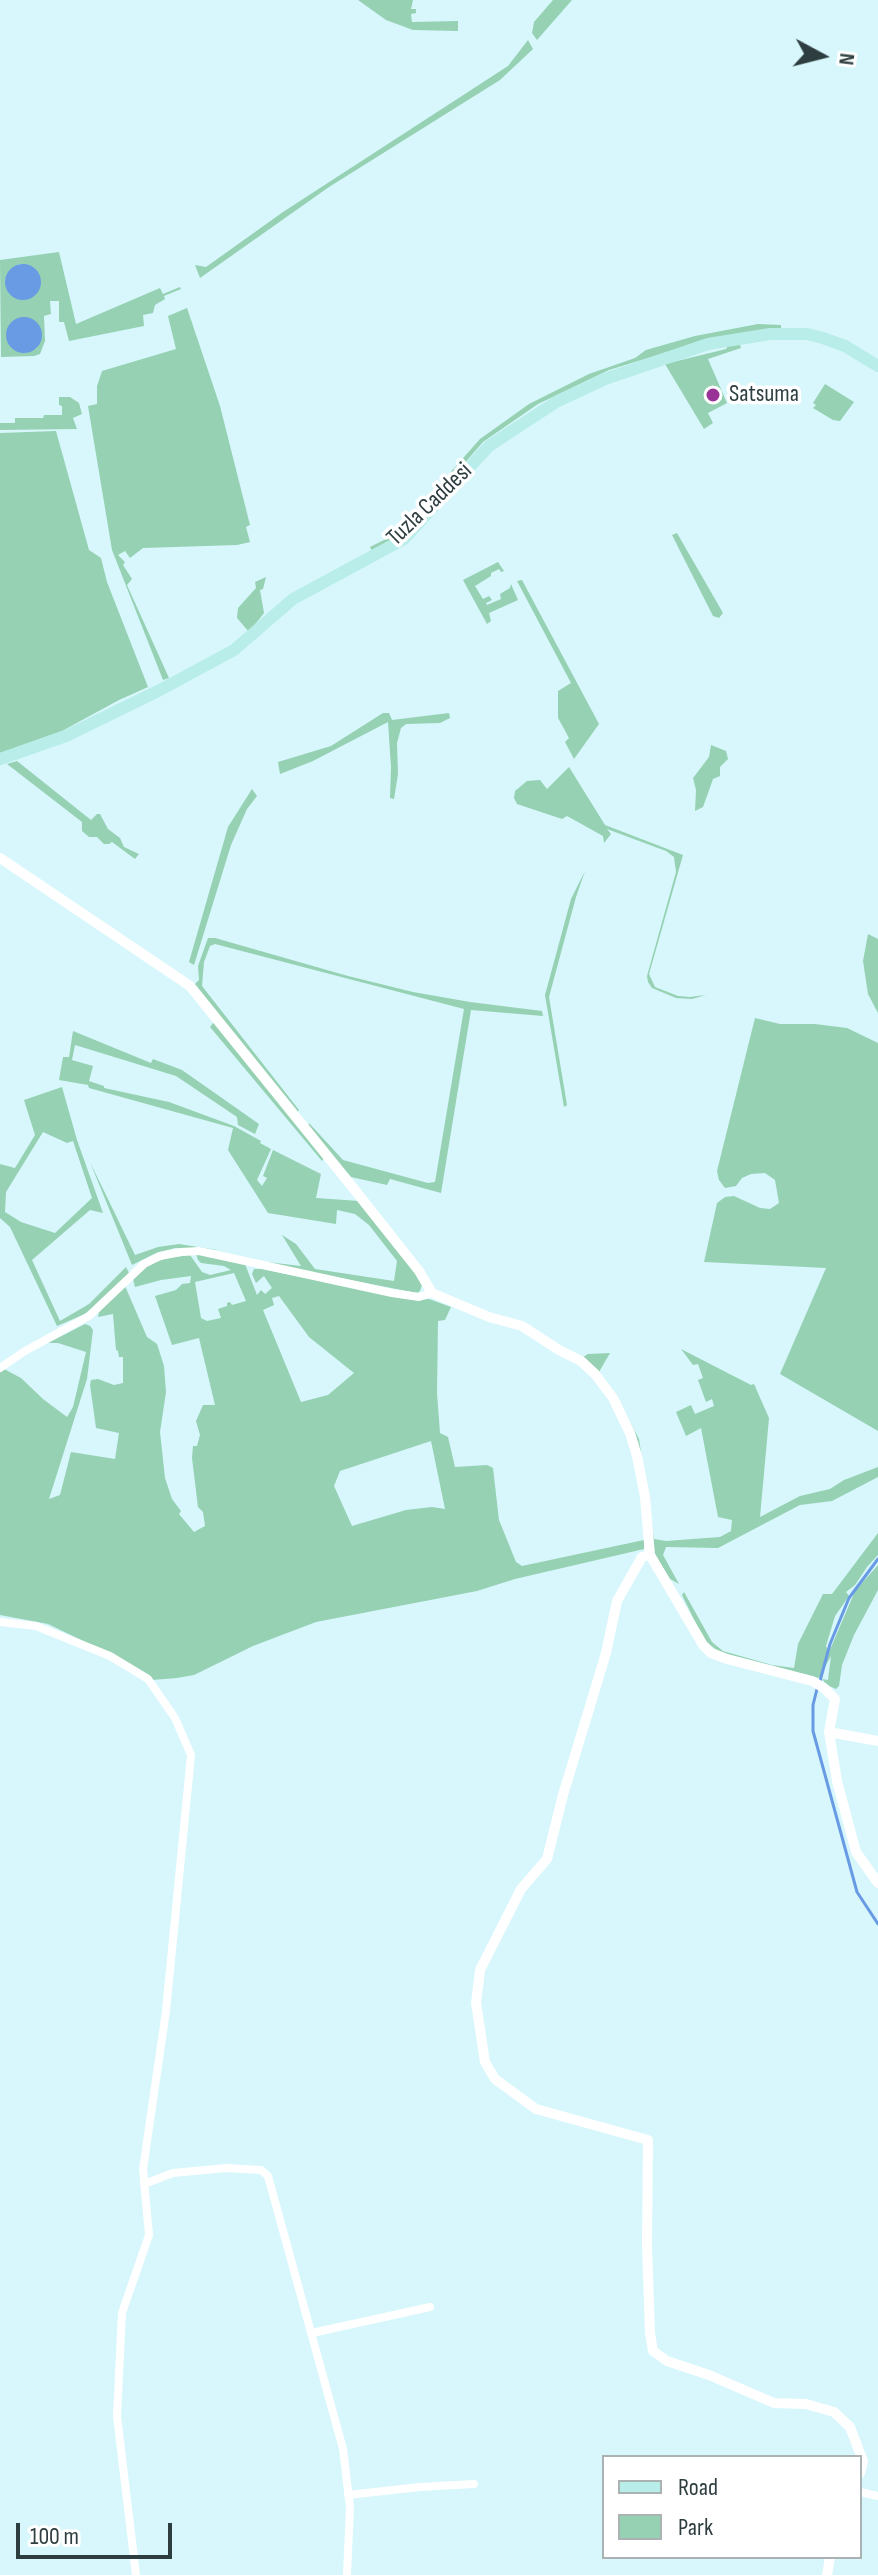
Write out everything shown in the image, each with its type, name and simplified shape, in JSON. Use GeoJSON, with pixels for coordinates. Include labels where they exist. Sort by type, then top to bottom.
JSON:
{"type":"FeatureCollection","features":[{"type":"Feature","properties":{"kind":"main road","name":"Tuzla Caddesi"},"geometry":{"type":"LineString","coordinates":[[0,759],[66,736],[234,650],[293,599],[404,539],[489,446],[556,402],[605,379],[708,344],[770,334],[807,334],[823,338],[845,346],[878,366]]}},
{"type":"Feature","properties":{"kind":"street"},"geometry":{"type":"LineString","coordinates":[[0,858],[190,986],[419,1271],[432,1293],[489,1317],[522,1326],[581,1361],[595,1374],[613,1398],[637,1456],[645,1497],[650,1555],[703,1645],[711,1653],[812,1681],[835,1699],[829,1732],[837,1781],[856,1852],[878,1883]]}},
{"type":"Feature","properties":{"kind":"street"},"geometry":{"type":"LineString","coordinates":[[0,1368],[89,1316],[144,1264],[160,1256],[181,1252],[199,1251],[392,1293],[419,1297],[432,1293]]}},
{"type":"Feature","properties":{"kind":"street"},"geometry":{"type":"LineString","coordinates":[[650,1555],[642,1557],[617,1601],[606,1653],[547,1859],[521,1889],[480,1970],[476,2003],[485,2062],[495,2079],[536,2109],[648,2140],[647,2245],[653,2351],[667,2361],[774,2403],[806,2404],[834,2412],[850,2427],[861,2455]]}},
{"type":"Feature","properties":{"kind":"street"},"geometry":{"type":"LineString","coordinates":[[0,1622],[36,1626],[110,1656],[148,1679],[175,1718],[191,1755],[166,2011],[143,2169],[149,2235],[122,2313],[117,2416],[136,2575]]}},
{"type":"Feature","properties":{"kind":"street"},"geometry":{"type":"LineString","coordinates":[[829,1732],[878,1741]]}},
{"type":"Feature","properties":{"kind":"street"},"geometry":{"type":"LineString","coordinates":[[144,2184],[173,2173],[226,2168],[261,2170],[268,2176],[343,2449],[348,2495],[347,2575]]}},
{"type":"Feature","properties":{"kind":"street"},"geometry":{"type":"LineString","coordinates":[[312,2333],[430,2307]]}},
{"type":"Feature","properties":{"kind":"street"},"geometry":{"type":"LineString","coordinates":[[348,2495],[474,2484]]}},
{"type":"Feature","properties":{"kind":"green space"},"geometry":{"type":"Polygon","coordinates":[[[358,0],[413,0],[411,9],[416,9],[416,13],[411,14],[412,22],[458,21],[458,31],[413,30],[386,20],[358,0]]]}},
{"type":"Feature","properties":{"kind":"green space"},"geometry":{"type":"Polygon","coordinates":[[[553,0],[572,0],[537,40],[532,33],[534,22],[553,0]]]}},
{"type":"Feature","properties":{"kind":"green space"},"geometry":{"type":"Polygon","coordinates":[[[528,40],[533,49],[500,80],[329,187],[200,278],[195,265],[206,267],[283,212],[508,66],[528,40]]]}},
{"type":"Feature","properties":{"kind":"green space"},"geometry":{"type":"Polygon","coordinates":[[[59,252],[76,324],[160,288],[163,294],[181,289],[164,296],[165,299],[155,305],[153,313],[143,315],[144,326],[69,341],[64,322],[59,322],[59,301],[50,301],[51,314],[44,316],[45,341],[40,354],[1,357],[0,260],[59,252]],[[19,264],[10,270],[5,280],[18,299],[30,298],[39,289],[40,278],[34,268],[19,264]],[[20,318],[8,328],[7,340],[26,353],[37,348],[31,319],[20,318]]]}},
{"type":"Feature","properties":{"kind":"green space"},"geometry":{"type":"Polygon","coordinates":[[[187,308],[220,406],[250,525],[246,527],[250,542],[143,548],[130,558],[125,551],[118,555],[125,562],[123,565],[132,579],[127,585],[169,678],[163,680],[112,550],[88,406],[97,404],[97,386],[102,371],[176,349],[168,316],[187,308]]]}},
{"type":"Feature","properties":{"kind":"green space"},"geometry":{"type":"Polygon","coordinates":[[[758,324],[781,325],[781,329],[690,345],[609,370],[538,404],[483,442],[406,530],[394,541],[372,551],[370,547],[402,527],[480,439],[529,404],[589,374],[635,358],[646,350],[695,336],[758,324]]]}},
{"type":"Feature","properties":{"kind":"green space"},"geometry":{"type":"Polygon","coordinates":[[[739,342],[741,348],[708,359],[727,403],[708,413],[713,423],[704,429],[665,364],[726,349],[729,344],[739,342]]]}},
{"type":"Feature","properties":{"kind":"green space"},"geometry":{"type":"Polygon","coordinates":[[[825,384],[854,402],[840,421],[813,408],[825,384]]]}},
{"type":"Feature","properties":{"kind":"green space"},"geometry":{"type":"Polygon","coordinates":[[[59,397],[70,397],[79,403],[82,414],[73,418],[77,429],[0,430],[0,423],[15,423],[15,418],[62,415],[59,397]]]}},
{"type":"Feature","properties":{"kind":"green space"},"geometry":{"type":"Polygon","coordinates":[[[56,431],[89,550],[101,558],[107,582],[148,687],[62,731],[0,753],[0,433],[56,431]]]}},
{"type":"Feature","properties":{"kind":"green space"},"geometry":{"type":"Polygon","coordinates":[[[677,533],[723,613],[719,618],[713,616],[672,535],[677,533]]]}},
{"type":"Feature","properties":{"kind":"green space"},"geometry":{"type":"Polygon","coordinates":[[[498,562],[504,571],[499,569],[491,573],[475,586],[483,599],[489,596],[492,600],[487,605],[501,599],[500,594],[511,584],[518,600],[489,613],[491,621],[487,624],[463,580],[498,562]]]}},
{"type":"Feature","properties":{"kind":"green space"},"geometry":{"type":"Polygon","coordinates":[[[266,577],[260,590],[264,613],[249,632],[237,618],[238,608],[256,588],[255,582],[266,577]]]}},
{"type":"Feature","properties":{"kind":"green space"},"geometry":{"type":"Polygon","coordinates":[[[522,580],[599,724],[574,759],[565,742],[569,738],[558,718],[558,691],[571,683],[517,581],[522,580]]]}},
{"type":"Feature","properties":{"kind":"green space"},"geometry":{"type":"Polygon","coordinates":[[[383,713],[389,713],[392,720],[449,713],[450,718],[440,723],[406,724],[401,728],[397,743],[398,774],[394,799],[390,798],[388,722],[313,761],[280,774],[278,762],[331,746],[383,713]]]}},
{"type":"Feature","properties":{"kind":"green space"},"geometry":{"type":"Polygon","coordinates":[[[711,745],[726,751],[728,759],[720,767],[720,776],[713,779],[703,807],[695,811],[693,778],[709,757],[711,745]]]}},
{"type":"Feature","properties":{"kind":"green space"},"geometry":{"type":"Polygon","coordinates":[[[17,761],[91,820],[100,814],[124,847],[139,854],[135,859],[112,842],[104,844],[97,837],[89,837],[82,831],[82,822],[7,764],[17,761]]]}},
{"type":"Feature","properties":{"kind":"green space"},"geometry":{"type":"Polygon","coordinates":[[[569,767],[605,825],[683,855],[649,974],[655,987],[678,996],[706,995],[692,999],[676,998],[652,988],[648,982],[647,976],[676,872],[674,857],[666,851],[607,829],[611,834],[604,843],[603,836],[567,816],[562,819],[517,804],[515,791],[527,781],[540,780],[547,789],[569,767]]]}},
{"type":"Feature","properties":{"kind":"green space"},"geometry":{"type":"Polygon","coordinates":[[[252,789],[257,796],[247,809],[231,845],[194,965],[189,962],[228,827],[252,789]]]}},
{"type":"Feature","properties":{"kind":"green space"},"geometry":{"type":"Polygon","coordinates":[[[585,871],[549,997],[567,1105],[564,1107],[545,995],[571,899],[585,871]]]}},
{"type":"Feature","properties":{"kind":"green space"},"geometry":{"type":"Polygon","coordinates":[[[868,934],[878,939],[878,1013],[868,994],[863,961],[868,934]]]}},
{"type":"Feature","properties":{"kind":"green space"},"geometry":{"type":"Polygon","coordinates":[[[208,938],[413,992],[542,1011],[543,1016],[471,1010],[441,1193],[390,1179],[387,1185],[351,1177],[308,1128],[309,1123],[343,1160],[428,1183],[435,1182],[464,1009],[215,944],[210,946],[204,962],[202,986],[299,1110],[296,1114],[194,985],[199,980],[198,966],[208,938]]]}},
{"type":"Feature","properties":{"kind":"green space"},"geometry":{"type":"Polygon","coordinates":[[[755,1018],[780,1024],[847,1028],[878,1043],[878,1431],[780,1374],[826,1268],[704,1262],[717,1203],[725,1197],[734,1196],[760,1208],[770,1209],[779,1203],[775,1180],[765,1173],[751,1174],[742,1178],[736,1186],[725,1188],[717,1171],[755,1018]]]}},
{"type":"Feature","properties":{"kind":"green space"},"geometry":{"type":"Polygon","coordinates":[[[214,1022],[324,1158],[322,1161],[210,1027],[214,1022]]]}},
{"type":"Feature","properties":{"kind":"green space"},"geometry":{"type":"Polygon","coordinates":[[[73,1031],[151,1063],[153,1059],[182,1070],[259,1124],[255,1134],[238,1125],[237,1117],[176,1076],[75,1045],[72,1060],[93,1066],[89,1081],[104,1088],[169,1102],[234,1126],[261,1141],[271,1149],[257,1180],[262,1186],[267,1178],[263,1176],[273,1150],[321,1174],[316,1198],[359,1201],[417,1275],[422,1285],[420,1291],[417,1293],[267,1262],[301,1266],[282,1235],[296,1244],[315,1269],[394,1281],[397,1261],[369,1225],[355,1214],[337,1210],[336,1224],[268,1213],[228,1150],[233,1128],[89,1088],[88,1085],[59,1080],[63,1057],[69,1057],[73,1031]]]}},
{"type":"Feature","properties":{"kind":"green space"},"geometry":{"type":"Polygon","coordinates":[[[62,1087],[103,1213],[90,1210],[32,1260],[60,1321],[89,1304],[126,1267],[129,1273],[92,1311],[57,1326],[10,1227],[0,1218],[0,1164],[15,1168],[35,1135],[24,1100],[62,1087]],[[43,1132],[6,1192],[5,1212],[21,1222],[55,1233],[92,1198],[73,1141],[67,1143],[43,1132]]]}},
{"type":"Feature","properties":{"kind":"green space"},"geometry":{"type":"Polygon","coordinates":[[[90,1162],[135,1255],[179,1244],[217,1250],[175,1248],[132,1265],[90,1162]]]}},
{"type":"Feature","properties":{"kind":"green space"},"geometry":{"type":"Polygon","coordinates":[[[196,1254],[245,1264],[257,1295],[261,1290],[265,1294],[272,1288],[264,1276],[256,1283],[252,1274],[254,1269],[261,1269],[415,1300],[429,1299],[451,1307],[445,1320],[438,1321],[440,1433],[448,1437],[455,1467],[487,1465],[493,1468],[499,1520],[516,1562],[522,1566],[644,1540],[644,1549],[477,1591],[316,1622],[253,1646],[194,1675],[177,1678],[152,1680],[132,1672],[81,1640],[48,1624],[0,1615],[0,1372],[4,1369],[21,1378],[67,1417],[73,1407],[86,1352],[48,1343],[85,1324],[90,1326],[93,1330],[87,1379],[49,1499],[60,1495],[71,1452],[115,1459],[119,1433],[96,1428],[90,1385],[91,1380],[98,1379],[114,1385],[123,1383],[123,1357],[119,1357],[116,1350],[113,1314],[98,1317],[99,1312],[125,1286],[147,1337],[157,1344],[164,1366],[166,1392],[160,1432],[165,1478],[172,1499],[181,1511],[179,1514],[194,1532],[205,1526],[203,1512],[198,1507],[192,1458],[193,1446],[197,1446],[200,1435],[196,1421],[203,1405],[215,1405],[199,1338],[172,1345],[155,1296],[190,1283],[191,1276],[135,1287],[133,1279],[148,1265],[167,1258],[190,1255],[202,1272],[210,1275],[231,1270],[198,1260],[196,1254]],[[234,1273],[195,1282],[201,1318],[207,1321],[221,1318],[218,1309],[230,1302],[232,1305],[246,1301],[234,1273]],[[279,1296],[272,1298],[274,1305],[263,1310],[301,1402],[328,1395],[354,1373],[309,1337],[279,1296]],[[431,1441],[340,1471],[334,1486],[352,1526],[406,1510],[445,1509],[431,1441]]]}},
{"type":"Feature","properties":{"kind":"green space"},"geometry":{"type":"Polygon","coordinates":[[[681,1349],[754,1384],[769,1418],[760,1517],[800,1496],[830,1489],[878,1467],[878,1477],[832,1501],[800,1505],[718,1548],[666,1547],[663,1555],[679,1584],[670,1579],[652,1550],[634,1438],[583,1357],[610,1353],[599,1372],[615,1393],[639,1439],[654,1539],[720,1537],[731,1531],[732,1520],[718,1517],[701,1428],[686,1436],[676,1412],[691,1405],[695,1414],[714,1406],[712,1399],[706,1402],[698,1380],[703,1378],[698,1364],[693,1365],[681,1349]]]}},
{"type":"Feature","properties":{"kind":"green space"},"geometry":{"type":"Polygon","coordinates":[[[878,1533],[878,1555],[846,1592],[849,1596],[835,1616],[826,1646],[829,1652],[855,1591],[878,1565],[878,1590],[854,1635],[836,1689],[822,1679],[828,1680],[831,1656],[819,1678],[719,1652],[704,1640],[682,1595],[684,1592],[712,1642],[723,1651],[794,1668],[798,1644],[823,1594],[832,1594],[878,1533]]]}},
{"type":"Feature","properties":{"kind":"water"},"geometry":{"type":"Polygon","coordinates":[[[23,264],[35,270],[41,282],[35,294],[23,300],[11,294],[5,282],[11,270],[23,264]]]}},
{"type":"Feature","properties":{"kind":"water"},"geometry":{"type":"Polygon","coordinates":[[[24,317],[36,323],[42,335],[36,347],[24,353],[12,347],[6,335],[12,323],[24,317]]]}},
{"type":"Feature","properties":{"kind":"waterway"},"geometry":{"type":"LineString","coordinates":[[820,1681],[830,1644],[849,1598],[878,1559]]}},
{"type":"Feature","properties":{"kind":"waterway"},"geometry":{"type":"LineString","coordinates":[[817,1689],[813,1705],[813,1731],[857,1892],[878,1924]]}},
{"type":"Feature","properties":{"kind":"place","name":"Satsuma"},"geometry":{"type":"Point","coordinates":[713,395]}}]}
